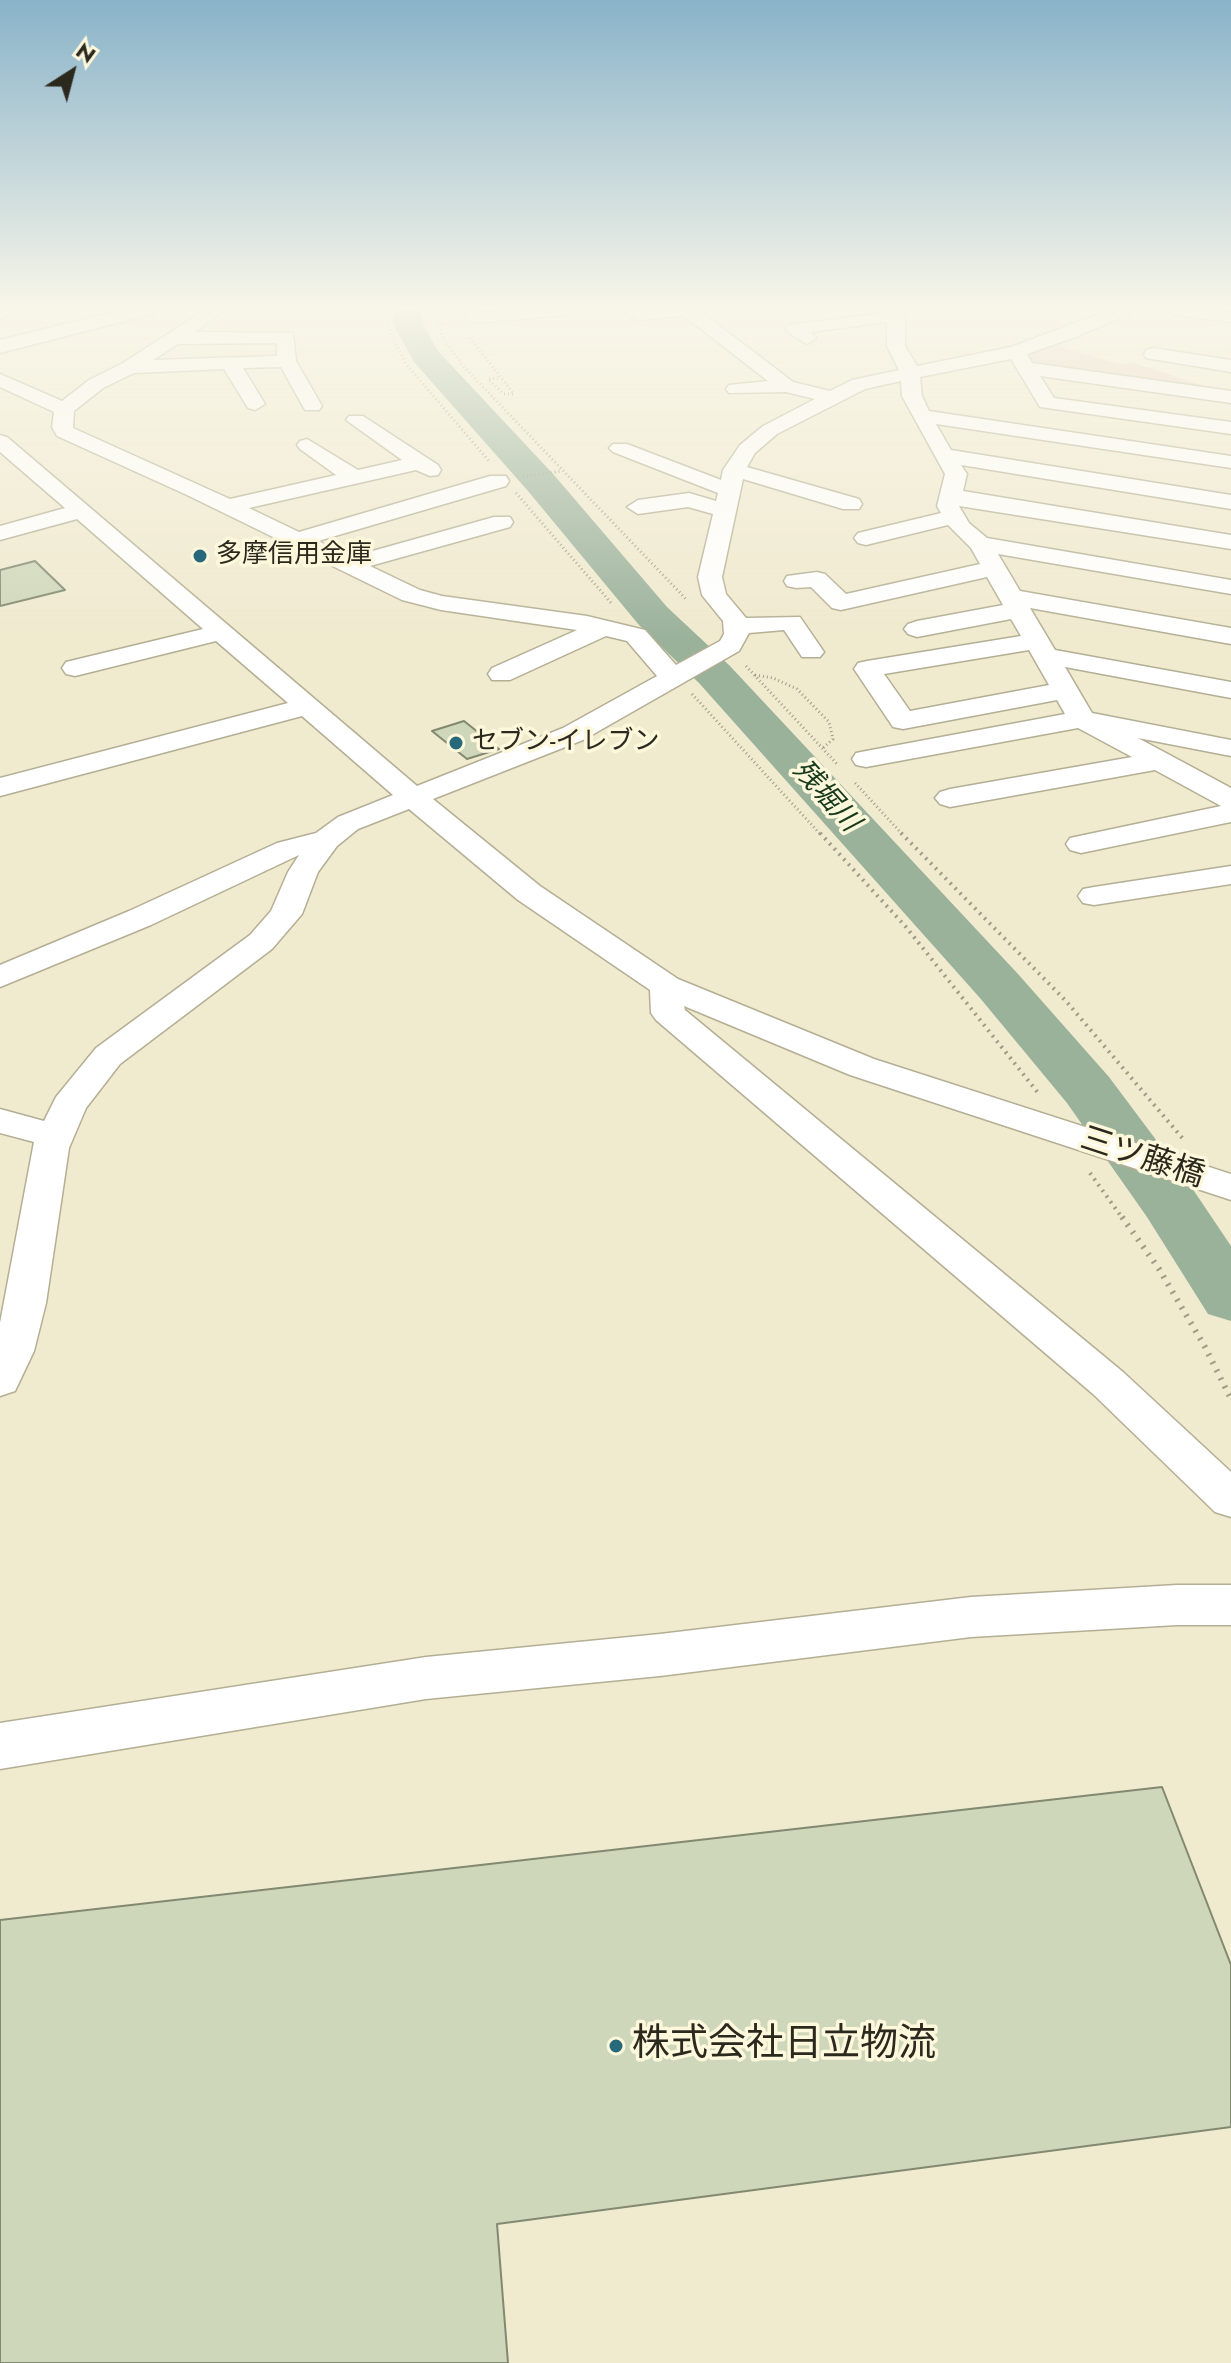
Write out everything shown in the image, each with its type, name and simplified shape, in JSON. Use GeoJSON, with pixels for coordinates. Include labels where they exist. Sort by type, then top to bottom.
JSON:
{"type":"FeatureCollection","features":[{"type":"Feature","properties":{"kind":"street"},"geometry":{"type":"LineString","coordinates":[[64,420],[64,432],[84,442],[424,599],[636,635],[679,680]]}},
{"type":"Feature","properties":{"kind":"street"},"geometry":{"type":"LineString","coordinates":[[356,420],[463,490]]}},
{"type":"Feature","properties":{"kind":"street"},"geometry":{"type":"LineString","coordinates":[[0,1380],[13,1351],[26,1303],[55,1136],[69,1105],[108,1056],[261,942],[286,914],[303,872],[326,840],[348,823],[573,734],[734,655],[737,626],[714,595],[710,577],[729,489],[738,460],[759,438],[790,420]]}},
{"type":"Feature","properties":{"kind":"street"},"geometry":{"type":"LineString","coordinates":[[926,420],[956,474],[953,506],[960,527],[980,544],[1082,719],[1231,800]]}},
{"type":"Feature","properties":{"kind":"street"},"geometry":{"type":"LineString","coordinates":[[953,420],[1231,462]]}},
{"type":"Feature","properties":{"kind":"street"},"geometry":{"type":"LineString","coordinates":[[1025,431],[1033,420]]}},
{"type":"Feature","properties":{"kind":"street"},"geometry":{"type":"LineString","coordinates":[[1174,420],[1231,428]]}},
{"type":"Feature","properties":{"kind":"street"},"geometry":{"type":"LineString","coordinates":[[0,441],[46,457],[80,511],[412,798],[667,999],[1108,1383],[1231,1499]]}},
{"type":"Feature","properties":{"kind":"street"},"geometry":{"type":"LineString","coordinates":[[0,470],[84,442]]}},
{"type":"Feature","properties":{"kind":"street"},"geometry":{"type":"LineString","coordinates":[[307,445],[353,477]]}},
{"type":"Feature","properties":{"kind":"street"},"geometry":{"type":"LineString","coordinates":[[620,448],[729,489],[851,504]]}},
{"type":"Feature","properties":{"kind":"street"},"geometry":{"type":"LineString","coordinates":[[646,460],[667,452]]}},
{"type":"Feature","properties":{"kind":"street"},"geometry":{"type":"LineString","coordinates":[[947,456],[1231,502]]}},
{"type":"Feature","properties":{"kind":"street"},"geometry":{"type":"LineString","coordinates":[[227,506],[419,463]]}},
{"type":"Feature","properties":{"kind":"street"},"geometry":{"type":"LineString","coordinates":[[295,540],[504,480]]}},
{"type":"Feature","properties":{"kind":"street"},"geometry":{"type":"LineString","coordinates":[[619,489],[641,509],[729,489]]}},
{"type":"Feature","properties":{"kind":"street"},"geometry":{"type":"LineString","coordinates":[[866,538],[953,506],[1231,542]]}},
{"type":"Feature","properties":{"kind":"street"},"geometry":{"type":"LineString","coordinates":[[0,533],[80,511]]}},
{"type":"Feature","properties":{"kind":"street"},"geometry":{"type":"LineString","coordinates":[[348,565],[502,522]]}},
{"type":"Feature","properties":{"kind":"street"},"geometry":{"type":"LineString","coordinates":[[980,544],[1231,587]]}},
{"type":"Feature","properties":{"kind":"street"},"geometry":{"type":"LineString","coordinates":[[796,581],[817,579],[841,603],[995,568]]}},
{"type":"Feature","properties":{"kind":"street"},"geometry":{"type":"LineString","coordinates":[[917,629],[1015,604],[1231,636]]}},
{"type":"Feature","properties":{"kind":"street"},"geometry":{"type":"LineString","coordinates":[[737,626],[791,622],[811,652]]}},
{"type":"Feature","properties":{"kind":"street"},"geometry":{"type":"LineString","coordinates":[[501,674],[595,626]]}},
{"type":"Feature","properties":{"kind":"street"},"geometry":{"type":"LineString","coordinates":[[75,668],[221,632]]}},
{"type":"Feature","properties":{"kind":"street"},"geometry":{"type":"LineString","coordinates":[[1066,690],[903,721],[867,669],[1041,649],[1231,690]]}},
{"type":"Feature","properties":{"kind":"street"},"geometry":{"type":"LineString","coordinates":[[13,790],[307,706]]}},
{"type":"Feature","properties":{"kind":"street"},"geometry":{"type":"LineString","coordinates":[[854,770],[1082,719],[1231,748]]}},
{"type":"Feature","properties":{"kind":"street"},"geometry":{"type":"LineString","coordinates":[[950,798],[1159,761]]}},
{"type":"Feature","properties":{"kind":"street"},"geometry":{"type":"LineString","coordinates":[[1081,844],[1231,813]]}},
{"type":"Feature","properties":{"kind":"street"},"geometry":{"type":"LineString","coordinates":[[0,977],[140,918],[288,849],[326,840]]}},
{"type":"Feature","properties":{"kind":"street"},"geometry":{"type":"LineString","coordinates":[[1094,896],[1231,875]]}},
{"type":"Feature","properties":{"kind":"street","name":"三ツ藤橋"},"geometry":{"type":"LineString","coordinates":[[667,999],[862,1067],[1055,1118],[1226,1185]]}},
{"type":"Feature","properties":{"kind":"street"},"geometry":{"type":"LineString","coordinates":[[0,1121],[55,1136]]}},
{"type":"Feature","properties":{"kind":"street"},"geometry":{"type":"LineString","coordinates":[[0,1746],[426,1678],[660,1655],[971,1617],[1177,1605],[1231,1605]]}},
{"type":"Feature","properties":{"kind":"path"},"geometry":{"type":"LineString","coordinates":[[516,420],[695,609]]}},
{"type":"Feature","properties":{"kind":"path"},"geometry":{"type":"LineString","coordinates":[[504,480],[562,471]]}},
{"type":"Feature","properties":{"kind":"path"},"geometry":{"type":"LineString","coordinates":[[734,655],[823,748],[854,770],[934,868],[1066,1001],[1192,1149]]}},
{"type":"Feature","properties":{"kind":"path"},"geometry":{"type":"LineString","coordinates":[[754,675],[773,678],[797,689],[829,722],[833,739],[823,748]]}},
{"type":"Feature","properties":{"kind":"path"},"geometry":{"type":"LineString","coordinates":[[679,680],[906,927],[1055,1118]]}},
{"type":"Feature","properties":{"kind":"path"},"geometry":{"type":"LineString","coordinates":[[1090,1172],[1159,1269],[1205,1347],[1231,1399]]}},
{"type":"Feature","properties":{"kind":"building"},"geometry":{"type":"Polygon","coordinates":[[[35,561],[65,590],[0,606],[0,570],[35,561]]]}},
{"type":"Feature","properties":{"kind":"building"},"geometry":{"type":"Polygon","coordinates":[[[464,721],[499,749],[467,759],[432,731],[464,721]]]}},
{"type":"Feature","properties":{"kind":"building","name":"株式会社日立物流"},"geometry":{"type":"Polygon","coordinates":[[[1162,1787],[1231,1965],[1231,2127],[497,2224],[508,2363],[0,2363],[0,1920],[1162,1787]]]}},
{"type":"Feature","properties":{"kind":"waterway","name":"残堀川"},"geometry":{"type":"LineString","coordinates":[[482,420],[541,483],[653,616],[714,674],[999,986],[1088,1090],[1170,1203],[1231,1298]]}},
{"type":"Feature","properties":{"kind":"place","name":"多摩信用金庫"},"geometry":{"type":"Point","coordinates":[200,556]}},
{"type":"Feature","properties":{"kind":"place","name":"セブン-イレブン"},"geometry":{"type":"Point","coordinates":[456,743]}},
{"type":"Feature","properties":{"kind":"place","name":"株式会社日立物流"},"geometry":{"type":"Point","coordinates":[616,2046]}}]}
